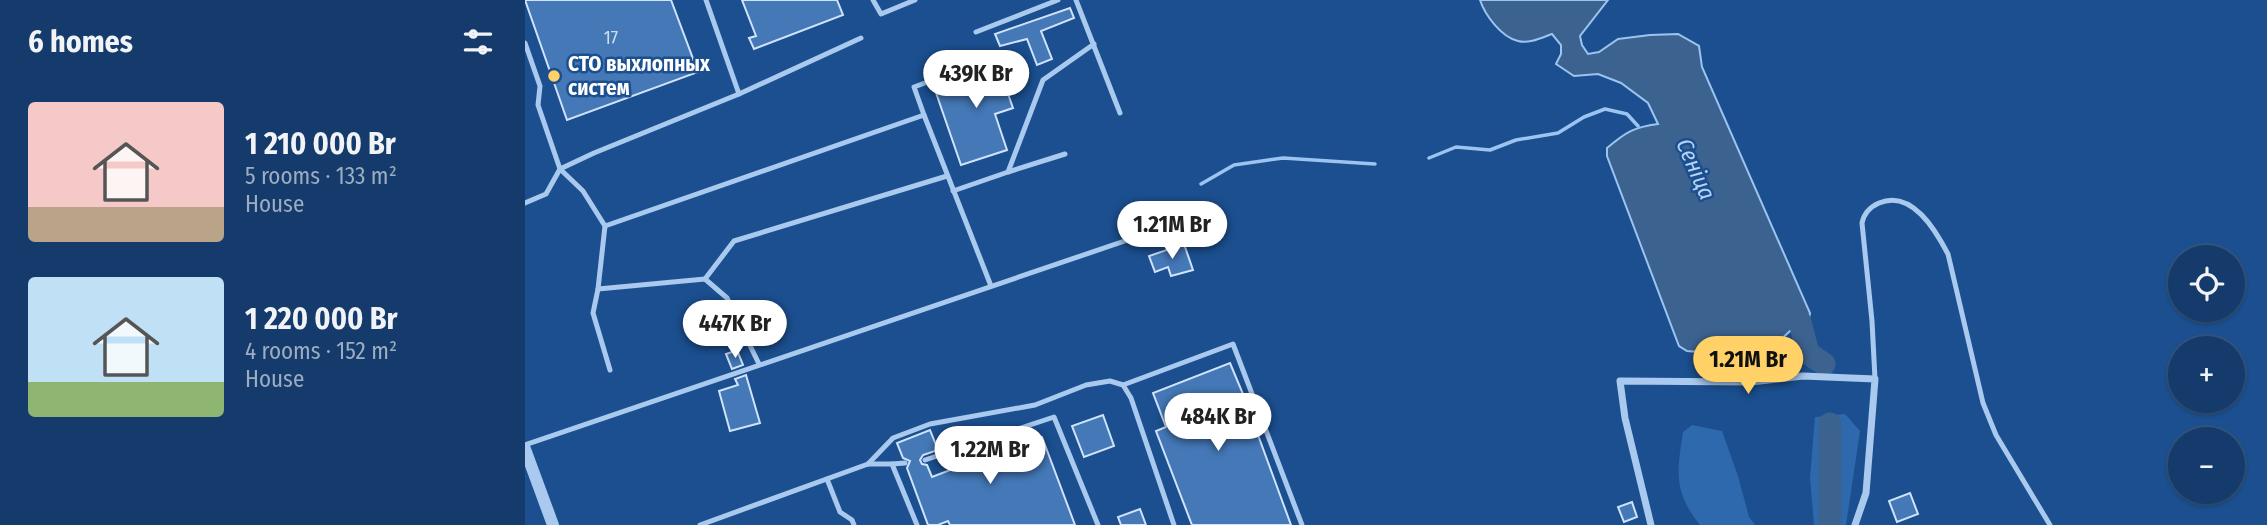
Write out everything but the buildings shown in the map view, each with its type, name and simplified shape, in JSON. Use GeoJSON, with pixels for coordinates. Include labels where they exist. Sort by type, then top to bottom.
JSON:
{"type":"FeatureCollection","features":[{"type":"Feature","properties":{"kind":"street"},"geometry":{"type":"LineString","coordinates":[[1651,525],[1625,418],[1620,382],[1751,382],[1803,376],[1875,379],[1866,493],[1856,525]]}},
{"type":"Feature","properties":{"kind":"street"},"geometry":{"type":"LineString","coordinates":[[525,447],[553,525]]}},
{"type":"Feature","properties":{"kind":"lane"},"geometry":{"type":"LineString","coordinates":[[706,0],[739,94]]}},
{"type":"Feature","properties":{"kind":"lane"},"geometry":{"type":"LineString","coordinates":[[873,0],[881,14],[915,0]]}},
{"type":"Feature","properties":{"kind":"lane"},"geometry":{"type":"LineString","coordinates":[[976,32],[1058,0]]}},
{"type":"Feature","properties":{"kind":"lane"},"geometry":{"type":"LineString","coordinates":[[1076,0],[1121,113]]}},
{"type":"Feature","properties":{"kind":"lane"},"geometry":{"type":"LineString","coordinates":[[525,203],[546,194],[560,169],[739,94],[862,38]]}},
{"type":"Feature","properties":{"kind":"lane"},"geometry":{"type":"LineString","coordinates":[[525,43],[540,86],[538,105],[560,169],[583,191],[605,226],[593,313],[610,370]]}},
{"type":"Feature","properties":{"kind":"lane"},"geometry":{"type":"LineString","coordinates":[[1008,172],[1043,80],[1094,44]]}},
{"type":"Feature","properties":{"kind":"lane"},"geometry":{"type":"LineString","coordinates":[[941,77],[914,87],[991,286]]}},
{"type":"Feature","properties":{"kind":"lane"},"geometry":{"type":"LineString","coordinates":[[605,226],[924,115]]}},
{"type":"Feature","properties":{"kind":"lane"},"geometry":{"type":"LineString","coordinates":[[953,191],[1065,154]]}},
{"type":"Feature","properties":{"kind":"lane"},"geometry":{"type":"LineString","coordinates":[[705,279],[734,241],[947,176]]}},
{"type":"Feature","properties":{"kind":"lane"},"geometry":{"type":"LineString","coordinates":[[1875,379],[1862,223],[1867,211],[1875,205],[1895,201],[1909,205],[1918,212],[1939,237],[1948,254],[1983,403],[1996,435],[2050,525]]}},
{"type":"Feature","properties":{"kind":"lane"},"geometry":{"type":"LineString","coordinates":[[525,447],[759,364],[1154,231]]}},
{"type":"Feature","properties":{"kind":"lane"},"geometry":{"type":"LineString","coordinates":[[598,289],[705,279],[727,298],[759,364]]}},
{"type":"Feature","properties":{"kind":"lane"},"geometry":{"type":"LineString","coordinates":[[869,464],[893,439],[930,424],[1035,405],[1086,385],[1110,381],[1123,385],[1233,344],[1302,525]]}},
{"type":"Feature","properties":{"kind":"lane"},"geometry":{"type":"LineString","coordinates":[[1123,385],[1131,398],[1174,525]]}},
{"type":"Feature","properties":{"kind":"lane"},"geometry":{"type":"LineString","coordinates":[[925,460],[1054,417],[1098,525]]}},
{"type":"Feature","properties":{"kind":"lane"},"geometry":{"type":"LineString","coordinates":[[700,525],[869,464],[905,463]]}},
{"type":"Feature","properties":{"kind":"lane"},"geometry":{"type":"LineString","coordinates":[[892,464],[918,525]]}},
{"type":"Feature","properties":{"kind":"lane"},"geometry":{"type":"LineString","coordinates":[[827,479],[840,512],[852,520],[854,525]]}},
{"type":"Feature","properties":{"kind":"shaded area"},"geometry":{"type":"Polygon","coordinates":[[[1845,414],[1860,431],[1846,525],[1814,525],[1810,478],[1815,417],[1845,414]]]}},
{"type":"Feature","properties":{"kind":"shaded area"},"geometry":{"type":"Polygon","coordinates":[[[1692,425],[1722,431],[1749,517],[1755,525],[1700,525],[1691,513],[1681,491],[1679,459],[1683,432],[1692,425]]]}},
{"type":"Feature","properties":{"kind":"water"},"geometry":{"type":"Polygon","coordinates":[[[1480,0],[1608,0],[1580,36],[1588,54],[1599,52],[1618,39],[1650,35],[1678,34],[1699,46],[1702,67],[1810,313],[1809,318],[1796,325],[1778,342],[1757,352],[1722,355],[1687,351],[1679,346],[1607,156],[1607,148],[1625,134],[1658,124],[1648,103],[1621,83],[1598,74],[1574,76],[1556,64],[1561,54],[1561,45],[1552,34],[1526,42],[1512,39],[1490,19],[1480,0]]]}},
{"type":"Feature","properties":{"kind":"waterway"},"geometry":{"type":"LineString","coordinates":[[1429,158],[1456,147],[1490,150],[1516,140],[1558,133],[1584,117],[1605,109],[1627,114],[1638,126]]}},
{"type":"Feature","properties":{"kind":"waterway"},"geometry":{"type":"LineString","coordinates":[[1201,184],[1234,165],[1283,158],[1375,164]]}},
{"type":"Feature","properties":{"kind":"waterway","name":"Сеніца"},"geometry":{"type":"LineString","coordinates":[[1774,308],[1800,322],[1808,353],[1824,364]]}},
{"type":"Feature","properties":{"kind":"waterway","name":"Сеніца"},"geometry":{"type":"LineString","coordinates":[[1830,424],[1830,525]]}},
{"type":"Feature","properties":{"kind":"place","name":"СТО выхлопных систем"},"geometry":{"type":"Point","coordinates":[554,76]}}]}
